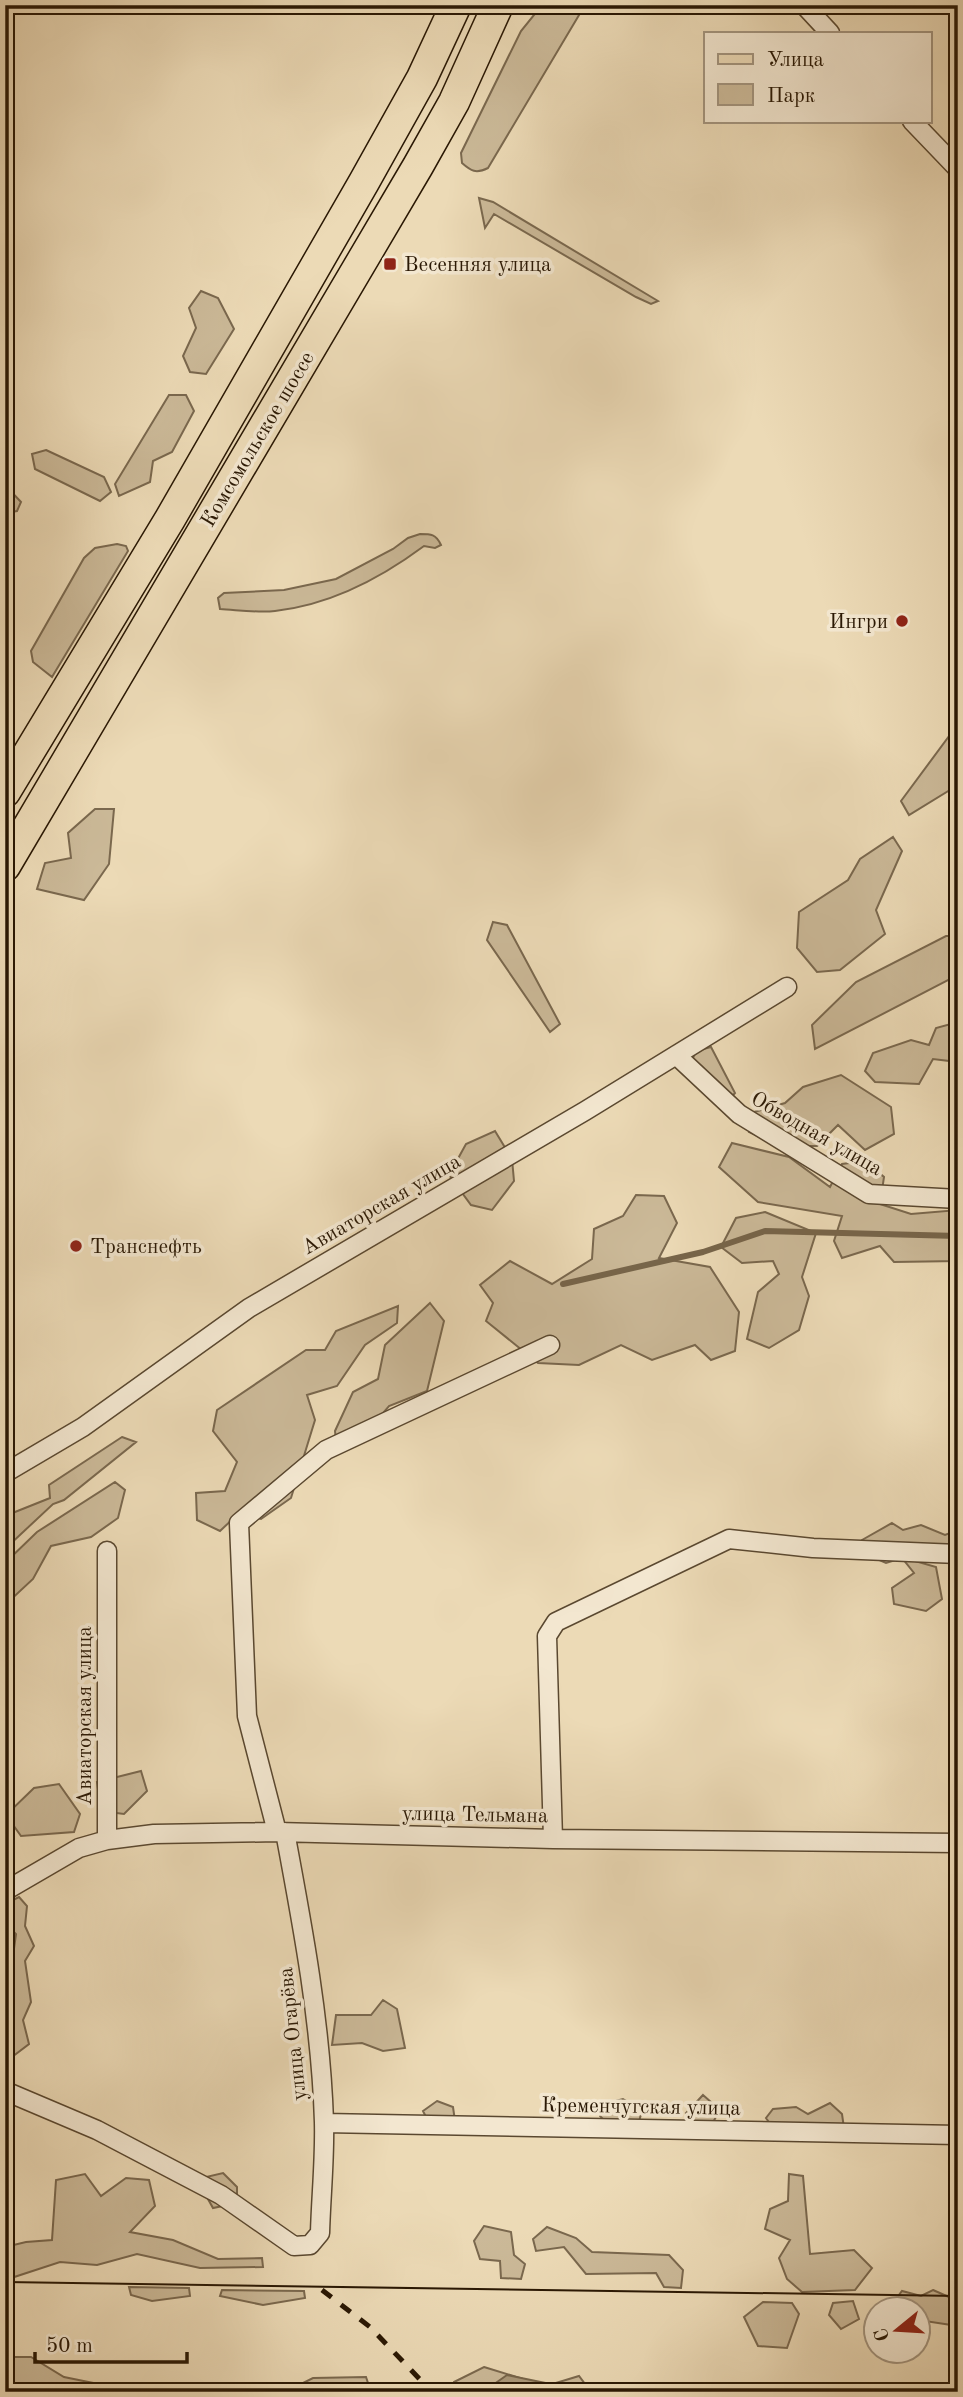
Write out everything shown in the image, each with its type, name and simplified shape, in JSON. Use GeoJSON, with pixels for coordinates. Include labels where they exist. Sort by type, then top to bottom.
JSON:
{"type":"FeatureCollection","features":[{"type":"Feature","properties":{"kind":"main road","name":"Комсомольское шоссе"},"geometry":{"type":"LineString","coordinates":[[5,792],[170,519],[336,230],[422,78],[456,5]]}},
{"type":"Feature","properties":{"kind":"main road","name":"Комсомольское шоссе"},"geometry":{"type":"LineString","coordinates":[[5,866],[424,156],[454,102],[498,5]]}},
{"type":"Feature","properties":{"kind":"street"},"geometry":{"type":"LineString","coordinates":[[804,5],[829,32]]}},
{"type":"Feature","properties":{"kind":"street"},"geometry":{"type":"LineString","coordinates":[[913,122],[958,169]]}},
{"type":"Feature","properties":{"kind":"street","name":"Авиаторская улица"},"geometry":{"type":"LineString","coordinates":[[5,1473],[83,1427],[249,1308],[787,987]]}},
{"type":"Feature","properties":{"kind":"street","name":"Обводная улица"},"geometry":{"type":"LineString","coordinates":[[676,1055],[738,1114],[869,1194],[958,1199]]}},
{"type":"Feature","properties":{"kind":"street","name":"улица Огарёва"},"geometry":{"type":"LineString","coordinates":[[5,2091],[97,2130],[221,2195],[294,2246],[310,2245],[320,2234],[324,2123],[318,2032],[302,1926],[281,1832],[247,1716],[239,1522],[326,1450],[550,1345]]}},
{"type":"Feature","properties":{"kind":"street"},"geometry":{"type":"LineString","coordinates":[[553,1839],[547,1636],[556,1622],[729,1539],[813,1548],[958,1554]]}},
{"type":"Feature","properties":{"kind":"street","name":"Авиаторская улица"},"geometry":{"type":"LineString","coordinates":[[107,1551],[107,1840]]}},
{"type":"Feature","properties":{"kind":"street","name":"улица Тельмана"},"geometry":{"type":"LineString","coordinates":[[5,1891],[79,1849],[107,1840],[154,1834],[281,1832],[553,1839],[958,1843]]}},
{"type":"Feature","properties":{"kind":"street","name":"Кременчугская улица"},"geometry":{"type":"LineString","coordinates":[[324,2123],[958,2135]]}},
{"type":"Feature","properties":{"kind":"green space"},"geometry":{"type":"Polygon","coordinates":[[[542,5],[585,5],[488,168],[471,170],[462,163],[461,153],[521,31],[542,5]]]}},
{"type":"Feature","properties":{"kind":"green space"},"geometry":{"type":"Polygon","coordinates":[[[479,198],[493,202],[658,301],[651,304],[636,297],[494,214],[485,228],[479,198]]]}},
{"type":"Feature","properties":{"kind":"green space"},"geometry":{"type":"Polygon","coordinates":[[[201,291],[218,298],[234,329],[206,374],[190,372],[183,356],[196,328],[189,308],[201,291]]]}},
{"type":"Feature","properties":{"kind":"green space"},"geometry":{"type":"Polygon","coordinates":[[[169,395],[186,395],[194,411],[172,452],[153,461],[150,482],[119,496],[115,484],[169,395]]]}},
{"type":"Feature","properties":{"kind":"green space"},"geometry":{"type":"Polygon","coordinates":[[[46,450],[104,477],[111,492],[100,501],[35,469],[32,454],[46,450]]]}},
{"type":"Feature","properties":{"kind":"green space"},"geometry":{"type":"Polygon","coordinates":[[[5,485],[21,502],[17,511],[5,513],[5,485]]]}},
{"type":"Feature","properties":{"kind":"green space"},"geometry":{"type":"Polygon","coordinates":[[[420,534],[433,535],[441,545],[435,548],[424,546],[390,569],[335,596],[275,611],[220,609],[218,598],[224,593],[284,590],[336,579],[393,549],[408,538],[420,534]]]}},
{"type":"Feature","properties":{"kind":"green space"},"geometry":{"type":"Polygon","coordinates":[[[117,544],[126,546],[128,551],[52,677],[33,662],[31,651],[84,558],[95,548],[117,544]]]}},
{"type":"Feature","properties":{"kind":"green space"},"geometry":{"type":"Polygon","coordinates":[[[958,724],[958,785],[909,815],[901,801],[958,724]]]}},
{"type":"Feature","properties":{"kind":"green space"},"geometry":{"type":"Polygon","coordinates":[[[95,809],[114,809],[109,864],[84,900],[37,889],[45,863],[71,858],[68,833],[95,809]]]}},
{"type":"Feature","properties":{"kind":"green space"},"geometry":{"type":"Polygon","coordinates":[[[893,837],[902,851],[876,910],[885,934],[840,970],[817,972],[797,948],[799,912],[848,880],[860,859],[893,837]]]}},
{"type":"Feature","properties":{"kind":"green space"},"geometry":{"type":"Polygon","coordinates":[[[493,922],[507,925],[560,1024],[550,1032],[487,940],[493,922]]]}},
{"type":"Feature","properties":{"kind":"green space"},"geometry":{"type":"Polygon","coordinates":[[[946,936],[958,936],[958,975],[815,1049],[812,1025],[856,982],[946,936]]]}},
{"type":"Feature","properties":{"kind":"green space"},"geometry":{"type":"Polygon","coordinates":[[[958,1022],[958,1062],[933,1059],[919,1084],[875,1082],[865,1071],[873,1053],[911,1040],[929,1045],[936,1028],[958,1022]]]}},
{"type":"Feature","properties":{"kind":"green space"},"geometry":{"type":"Polygon","coordinates":[[[711,1047],[735,1093],[729,1100],[688,1069],[696,1051],[711,1047]]]}},
{"type":"Feature","properties":{"kind":"green space"},"geometry":{"type":"Polygon","coordinates":[[[841,1075],[891,1107],[894,1134],[865,1150],[838,1125],[817,1146],[778,1146],[749,1132],[754,1112],[785,1103],[803,1087],[841,1075]]]}},
{"type":"Feature","properties":{"kind":"green space"},"geometry":{"type":"Polygon","coordinates":[[[495,1131],[512,1159],[514,1181],[492,1210],[471,1205],[449,1175],[466,1144],[495,1131]]]}},
{"type":"Feature","properties":{"kind":"green space"},"geometry":{"type":"Polygon","coordinates":[[[732,1143],[789,1157],[830,1187],[842,1164],[865,1161],[884,1177],[880,1204],[911,1214],[958,1210],[958,1261],[894,1262],[880,1246],[842,1258],[834,1241],[842,1216],[758,1202],[719,1167],[732,1143]]]}},
{"type":"Feature","properties":{"kind":"green space"},"geometry":{"type":"Polygon","coordinates":[[[636,1195],[664,1196],[677,1223],[659,1258],[710,1267],[739,1312],[735,1351],[711,1360],[695,1345],[652,1360],[621,1345],[579,1365],[538,1363],[486,1321],[493,1303],[480,1285],[510,1261],[552,1284],[592,1259],[594,1229],[623,1216],[636,1195]]]}},
{"type":"Feature","properties":{"kind":"green space"},"geometry":{"type":"Polygon","coordinates":[[[765,1212],[816,1233],[802,1277],[809,1296],[799,1330],[769,1348],[747,1339],[758,1292],[779,1274],[773,1261],[742,1263],[721,1247],[736,1218],[765,1212]]]}},
{"type":"Feature","properties":{"kind":"green space"},"geometry":{"type":"Polygon","coordinates":[[[430,1303],[444,1321],[427,1391],[389,1406],[355,1446],[337,1451],[335,1431],[353,1392],[378,1379],[385,1345],[430,1303]]]}},
{"type":"Feature","properties":{"kind":"green space"},"geometry":{"type":"Polygon","coordinates":[[[398,1306],[397,1323],[365,1345],[337,1386],[307,1395],[315,1420],[291,1498],[261,1519],[238,1514],[220,1531],[197,1520],[196,1493],[225,1491],[237,1462],[213,1431],[217,1410],[306,1350],[325,1350],[336,1331],[398,1306]]]}},
{"type":"Feature","properties":{"kind":"green space"},"geometry":{"type":"Polygon","coordinates":[[[122,1437],[136,1442],[64,1500],[53,1504],[5,1549],[5,1516],[50,1498],[49,1485],[122,1437]]]}},
{"type":"Feature","properties":{"kind":"green space"},"geometry":{"type":"Polygon","coordinates":[[[115,1482],[125,1490],[118,1518],[91,1537],[51,1546],[33,1579],[5,1605],[5,1563],[37,1532],[115,1482]]]}},
{"type":"Feature","properties":{"kind":"green space"},"geometry":{"type":"Polygon","coordinates":[[[892,1523],[903,1530],[921,1525],[945,1535],[958,1530],[958,1558],[915,1561],[936,1567],[942,1599],[926,1611],[894,1604],[892,1588],[914,1573],[902,1558],[886,1563],[861,1552],[862,1540],[892,1523]]]}},
{"type":"Feature","properties":{"kind":"green space"},"geometry":{"type":"Polygon","coordinates":[[[141,1771],[147,1791],[124,1814],[101,1811],[97,1782],[141,1771]]]}},
{"type":"Feature","properties":{"kind":"green space"},"geometry":{"type":"Polygon","coordinates":[[[59,1784],[80,1814],[74,1832],[21,1836],[6,1815],[34,1788],[59,1784]]]}},
{"type":"Feature","properties":{"kind":"green space"},"geometry":{"type":"Polygon","coordinates":[[[19,1897],[27,1906],[25,1926],[34,1946],[25,1961],[31,2002],[23,2020],[29,2044],[12,2057],[9,2077],[5,2078],[5,1962],[13,1956],[16,1934],[5,1923],[7,1903],[19,1897]]]}},
{"type":"Feature","properties":{"kind":"green space"},"geometry":{"type":"Polygon","coordinates":[[[383,2000],[397,2009],[405,2048],[383,2051],[362,2043],[332,2045],[336,2015],[371,2015],[383,2000]]]}},
{"type":"Feature","properties":{"kind":"green space"},"geometry":{"type":"Polygon","coordinates":[[[703,2095],[720,2110],[712,2124],[693,2123],[686,2113],[703,2095]]]}},
{"type":"Feature","properties":{"kind":"green space"},"geometry":{"type":"Polygon","coordinates":[[[623,2099],[642,2110],[637,2130],[613,2130],[600,2116],[603,2104],[623,2099]]]}},
{"type":"Feature","properties":{"kind":"green space"},"geometry":{"type":"Polygon","coordinates":[[[437,2101],[453,2107],[455,2121],[433,2131],[423,2111],[437,2101]]]}},
{"type":"Feature","properties":{"kind":"green space"},"geometry":{"type":"Polygon","coordinates":[[[830,2103],[842,2114],[844,2128],[821,2134],[807,2123],[789,2133],[776,2132],[766,2118],[773,2109],[796,2107],[808,2114],[830,2103]]]}},
{"type":"Feature","properties":{"kind":"green space"},"geometry":{"type":"Polygon","coordinates":[[[223,2173],[237,2187],[237,2203],[213,2208],[203,2190],[206,2177],[223,2173]]]}},
{"type":"Feature","properties":{"kind":"green space"},"geometry":{"type":"Polygon","coordinates":[[[85,2174],[101,2196],[126,2178],[149,2180],[155,2206],[130,2232],[173,2240],[218,2259],[262,2258],[263,2267],[200,2268],[137,2254],[97,2265],[60,2262],[5,2280],[5,2247],[52,2240],[56,2180],[85,2174]]]}},
{"type":"Feature","properties":{"kind":"green space"},"geometry":{"type":"Polygon","coordinates":[[[789,2174],[803,2176],[810,2254],[854,2250],[872,2268],[855,2290],[802,2292],[787,2279],[779,2258],[790,2240],[765,2229],[770,2209],[788,2201],[789,2174]]]}},
{"type":"Feature","properties":{"kind":"green space"},"geometry":{"type":"Polygon","coordinates":[[[484,2226],[511,2232],[514,2255],[525,2264],[521,2279],[501,2278],[500,2261],[480,2259],[474,2241],[484,2226]]]}},
{"type":"Feature","properties":{"kind":"green space"},"geometry":{"type":"Polygon","coordinates":[[[547,2227],[576,2238],[592,2252],[669,2255],[683,2270],[681,2288],[664,2287],[656,2273],[586,2274],[564,2247],[536,2251],[533,2239],[547,2227]]]}},
{"type":"Feature","properties":{"kind":"green space"},"geometry":{"type":"Polygon","coordinates":[[[129,2287],[189,2288],[190,2296],[152,2301],[131,2295],[129,2287]]]}},
{"type":"Feature","properties":{"kind":"green space"},"geometry":{"type":"Polygon","coordinates":[[[222,2290],[304,2291],[305,2298],[263,2305],[220,2296],[222,2290]]]}},
{"type":"Feature","properties":{"kind":"green space"},"geometry":{"type":"Polygon","coordinates":[[[933,2290],[958,2301],[958,2326],[932,2322],[932,2296],[921,2296],[933,2290]]]}},
{"type":"Feature","properties":{"kind":"green space"},"geometry":{"type":"Polygon","coordinates":[[[902,2291],[921,2296],[898,2296],[902,2291]]]}},
{"type":"Feature","properties":{"kind":"green space"},"geometry":{"type":"Polygon","coordinates":[[[853,2301],[859,2319],[841,2329],[829,2315],[833,2303],[853,2301]]]}},
{"type":"Feature","properties":{"kind":"green space"},"geometry":{"type":"Polygon","coordinates":[[[763,2302],[792,2303],[799,2314],[787,2348],[758,2346],[744,2317],[763,2302]]]}},
{"type":"Feature","properties":{"kind":"green space"},"geometry":{"type":"Polygon","coordinates":[[[5,2357],[31,2357],[64,2377],[118,2388],[181,2384],[194,2392],[5,2390],[5,2357]]]}},
{"type":"Feature","properties":{"kind":"green space"},"geometry":{"type":"Polygon","coordinates":[[[484,2367],[546,2386],[579,2376],[591,2392],[452,2392],[454,2382],[484,2367]]]}},
{"type":"Feature","properties":{"kind":"green space"},"geometry":{"type":"Polygon","coordinates":[[[366,2377],[371,2392],[285,2392],[313,2378],[366,2377]]]}},
{"type":"Feature","properties":{"kind":"shaded area"},"geometry":{"type":"Polygon","coordinates":[[[507,2375],[555,2385],[563,2392],[483,2392],[507,2375]]]}},
{"type":"Feature","properties":{"kind":"waterway"},"geometry":{"type":"LineString","coordinates":[[563,1284],[703,1252],[765,1231],[958,1236]]}},
{"type":"Feature","properties":{"kind":"tram line"},"geometry":{"type":"LineString","coordinates":[[5,2282],[958,2296]]}},
{"type":"Feature","properties":{"kind":"railway"},"geometry":{"type":"LineString","coordinates":[[322,2290],[370,2327],[432,2392]]}},
{"type":"Feature","properties":{"kind":"place","name":"Весенняя улица"},"geometry":{"type":"Point","coordinates":[390,264]}},
{"type":"Feature","properties":{"kind":"place","name":"Ингри"},"geometry":{"type":"Point","coordinates":[902,621]}},
{"type":"Feature","properties":{"kind":"place","name":"Транснефть"},"geometry":{"type":"Point","coordinates":[76,1246]}}]}
